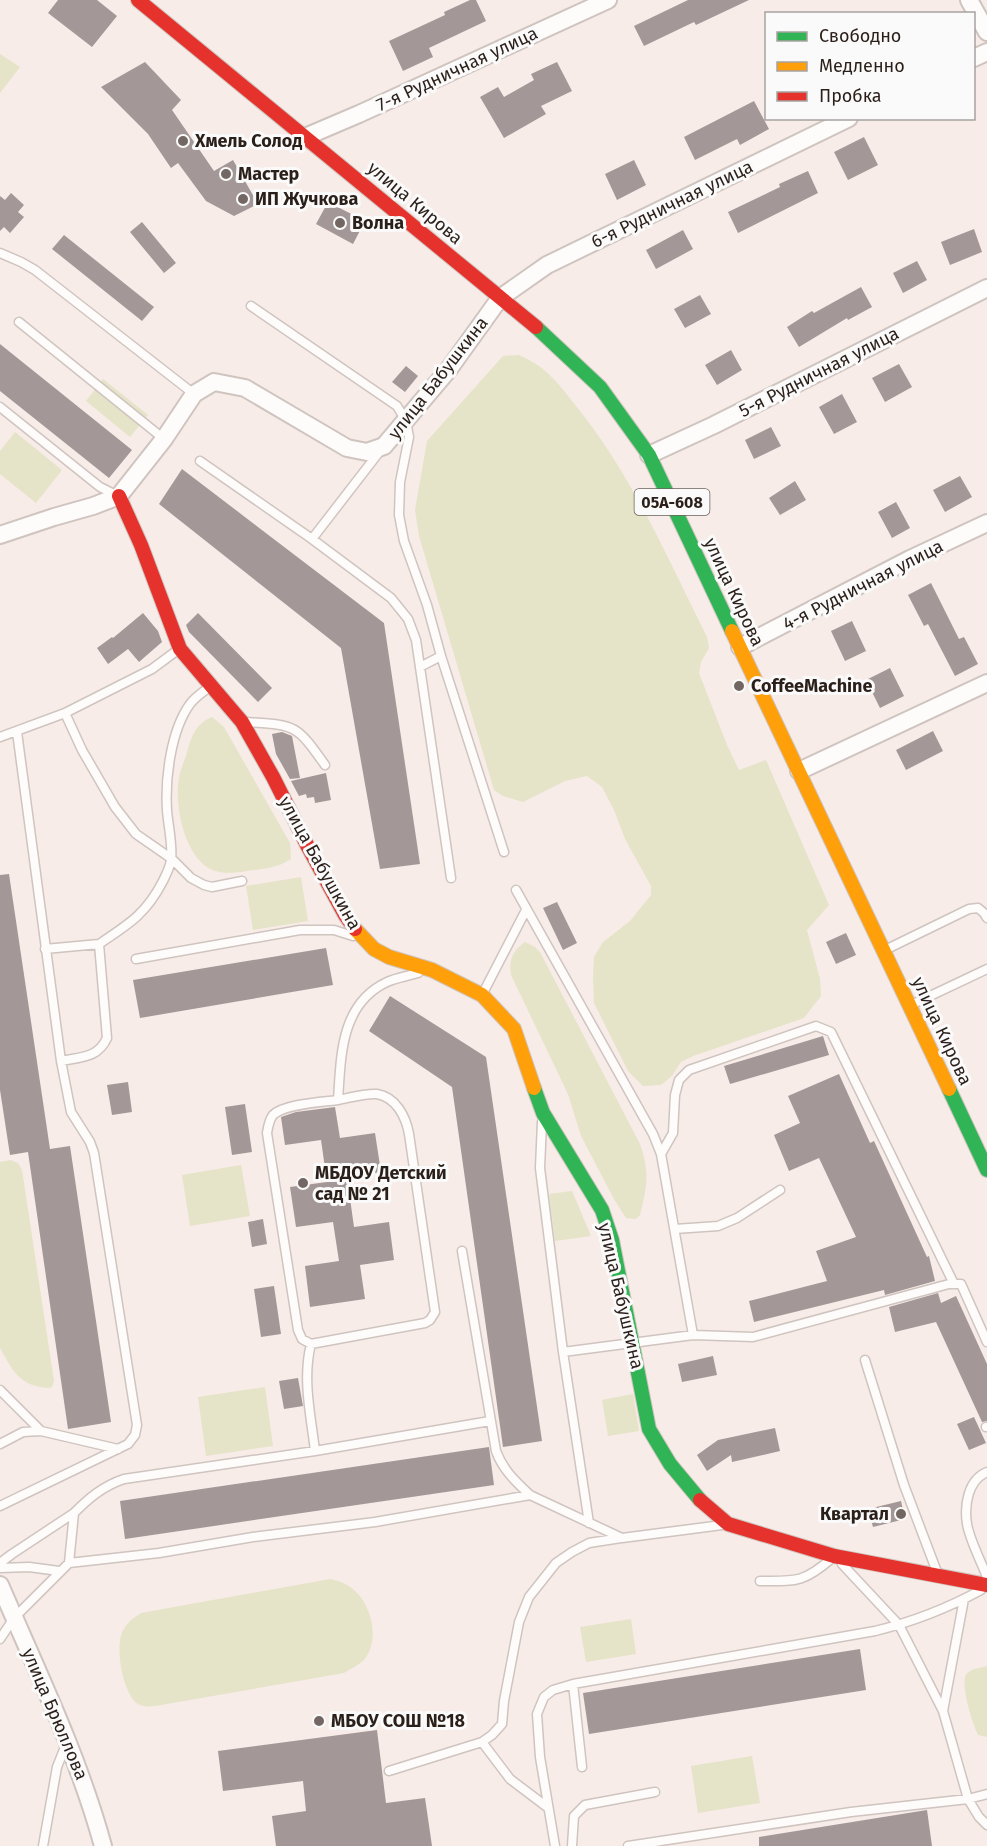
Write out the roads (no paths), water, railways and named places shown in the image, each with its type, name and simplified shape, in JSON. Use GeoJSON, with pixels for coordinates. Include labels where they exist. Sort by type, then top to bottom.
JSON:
{"type":"FeatureCollection","features":[{"type":"Feature","properties":{"kind":"street","name":"улица Кирова"},"geometry":{"type":"LineString","coordinates":[[138,0],[536,327],[600,387],[649,455],[987,1170]]}},
{"type":"Feature","properties":{"kind":"street","name":"7-я Рудничная улица"},"geometry":{"type":"LineString","coordinates":[[305,137],[608,0]]}},
{"type":"Feature","properties":{"kind":"street"},"geometry":{"type":"LineString","coordinates":[[969,0],[987,32]]}},
{"type":"Feature","properties":{"kind":"street","name":"6-я Рудничная улица"},"geometry":{"type":"LineString","coordinates":[[500,298],[547,265],[845,120]]}},
{"type":"Feature","properties":{"kind":"street","name":"5-я Рудничная улица"},"geometry":{"type":"LineString","coordinates":[[649,455],[725,420],[987,288]]}},
{"type":"Feature","properties":{"kind":"street","name":"улица Бабушкина"},"geometry":{"type":"LineString","coordinates":[[194,394],[214,382],[245,388],[347,448],[367,452],[384,446],[406,421],[449,369],[500,298]]}},
{"type":"Feature","properties":{"kind":"street"},"geometry":{"type":"LineString","coordinates":[[0,535],[119,496],[164,439],[194,394]]}},
{"type":"Feature","properties":{"kind":"street","name":"улица Бабушкина"},"geometry":{"type":"LineString","coordinates":[[119,496],[141,545],[180,649],[242,722],[340,905],[362,938],[374,949],[389,957],[432,970],[482,995],[514,1029],[543,1113],[602,1210],[612,1240],[649,1429],[670,1464],[701,1501],[728,1524]]}},
{"type":"Feature","properties":{"kind":"street","name":"4-я Рудничная улица"},"geometry":{"type":"LineString","coordinates":[[742,650],[910,559],[987,523]]}},
{"type":"Feature","properties":{"kind":"street"},"geometry":{"type":"LineString","coordinates":[[800,771],[987,683]]}},
{"type":"Feature","properties":{"kind":"street"},"geometry":{"type":"LineString","coordinates":[[728,1524],[834,1556],[987,1586]]}},
{"type":"Feature","properties":{"kind":"street","name":"улица Брюллова"},"geometry":{"type":"LineString","coordinates":[[0,1585],[68,1739],[95,1815],[103,1846]]}},
{"type":"Feature","properties":{"kind":"lane"},"geometry":{"type":"LineString","coordinates":[[0,253],[35,270],[194,394]]}},
{"type":"Feature","properties":{"kind":"lane"},"geometry":{"type":"LineString","coordinates":[[251,306],[397,406],[406,421],[409,437],[398,500],[404,541],[427,605],[441,656],[504,852]]}},
{"type":"Feature","properties":{"kind":"lane"},"geometry":{"type":"LineString","coordinates":[[19,322],[164,439]]}},
{"type":"Feature","properties":{"kind":"lane"},"geometry":{"type":"LineString","coordinates":[[0,407],[100,487],[119,496]]}},
{"type":"Feature","properties":{"kind":"lane"},"geometry":{"type":"LineString","coordinates":[[312,539],[384,446]]}},
{"type":"Feature","properties":{"kind":"lane"},"geometry":{"type":"LineString","coordinates":[[200,461],[312,539],[391,598],[408,619],[416,640],[451,878]]}},
{"type":"Feature","properties":{"kind":"lane"},"geometry":{"type":"LineString","coordinates":[[0,737],[65,713],[152,669],[180,649]]}},
{"type":"Feature","properties":{"kind":"lane"},"geometry":{"type":"LineString","coordinates":[[420,667],[441,656]]}},
{"type":"Feature","properties":{"kind":"lane"},"geometry":{"type":"LineString","coordinates":[[45,949],[99,944],[131,924],[141,915],[156,894],[172,859],[167,809],[168,776],[177,732],[191,702],[211,686]]}},
{"type":"Feature","properties":{"kind":"lane"},"geometry":{"type":"LineString","coordinates":[[65,713],[82,750],[115,807],[136,834],[172,859],[191,878],[204,885],[212,887],[242,881]]}},
{"type":"Feature","properties":{"kind":"lane"},"geometry":{"type":"LineString","coordinates":[[242,722],[283,724],[291,727],[308,740],[325,765]]}},
{"type":"Feature","properties":{"kind":"lane"},"geometry":{"type":"LineString","coordinates":[[0,1506],[128,1444],[135,1435],[137,1425],[94,1153],[68,1101],[61,1061],[17,732]]}},
{"type":"Feature","properties":{"kind":"lane"},"geometry":{"type":"LineString","coordinates":[[516,890],[653,1134],[661,1154],[693,1335]]}},
{"type":"Feature","properties":{"kind":"lane"},"geometry":{"type":"LineString","coordinates":[[884,950],[969,909],[978,908],[987,918]]}},
{"type":"Feature","properties":{"kind":"lane"},"geometry":{"type":"LineString","coordinates":[[482,995],[526,910]]}},
{"type":"Feature","properties":{"kind":"lane"},"geometry":{"type":"LineString","coordinates":[[136,959],[300,930],[334,930],[362,938]]}},
{"type":"Feature","properties":{"kind":"lane"},"geometry":{"type":"LineString","coordinates":[[61,1061],[95,1053],[102,1048],[107,1038],[99,944]]}},
{"type":"Feature","properties":{"kind":"lane"},"geometry":{"type":"LineString","coordinates":[[910,1005],[987,969]]}},
{"type":"Feature","properties":{"kind":"lane"},"geometry":{"type":"LineString","coordinates":[[338,1100],[343,1038],[360,1004],[386,982],[432,970]]}},
{"type":"Feature","properties":{"kind":"lane"},"geometry":{"type":"LineString","coordinates":[[661,1154],[673,1133],[675,1095],[679,1080],[689,1070],[816,1026],[831,1032],[954,1284]]}},
{"type":"Feature","properties":{"kind":"lane"},"geometry":{"type":"LineString","coordinates":[[376,1094],[390,1100],[404,1116],[409,1134],[435,1312],[425,1323],[311,1344],[302,1339],[298,1330],[267,1133],[272,1116],[284,1108],[338,1100],[376,1094]]}},
{"type":"Feature","properties":{"kind":"lane"},"geometry":{"type":"LineString","coordinates":[[543,1113],[540,1168],[563,1352],[589,1523]]}},
{"type":"Feature","properties":{"kind":"lane"},"geometry":{"type":"LineString","coordinates":[[675,1229],[718,1226],[737,1218],[780,1190]]}},
{"type":"Feature","properties":{"kind":"lane"},"geometry":{"type":"LineString","coordinates":[[462,1251],[490,1421],[500,1463],[530,1495],[622,1538]]}},
{"type":"Feature","properties":{"kind":"lane"},"geometry":{"type":"LineString","coordinates":[[563,1352],[633,1341],[693,1335],[753,1337],[954,1284],[961,1284],[987,1342]]}},
{"type":"Feature","properties":{"kind":"lane"},"geometry":{"type":"LineString","coordinates":[[311,1344],[306,1376],[315,1451]]}},
{"type":"Feature","properties":{"kind":"lane"},"geometry":{"type":"LineString","coordinates":[[866,1360],[904,1485],[939,1577]]}},
{"type":"Feature","properties":{"kind":"lane"},"geometry":{"type":"LineString","coordinates":[[0,1390],[41,1431]]}},
{"type":"Feature","properties":{"kind":"lane"},"geometry":{"type":"LineString","coordinates":[[0,1563],[63,1522],[98,1491],[124,1479],[315,1451],[490,1421]]}},
{"type":"Feature","properties":{"kind":"lane"},"geometry":{"type":"LineString","coordinates":[[0,1444],[22,1432],[41,1431],[118,1449]]}},
{"type":"Feature","properties":{"kind":"lane"},"geometry":{"type":"LineString","coordinates":[[987,1472],[971,1485],[967,1512],[968,1526],[987,1577]]}},
{"type":"Feature","properties":{"kind":"lane"},"geometry":{"type":"LineString","coordinates":[[0,1639],[14,1618],[69,1563],[159,1553],[253,1537],[375,1522],[530,1495]]}},
{"type":"Feature","properties":{"kind":"lane"},"geometry":{"type":"LineString","coordinates":[[69,1563],[74,1513]]}},
{"type":"Feature","properties":{"kind":"lane"},"geometry":{"type":"LineString","coordinates":[[389,1771],[482,1742],[502,1724],[509,1670],[519,1622],[529,1597],[556,1563],[589,1543],[728,1524]]}},
{"type":"Feature","properties":{"kind":"lane"},"geometry":{"type":"LineString","coordinates":[[760,1581],[794,1581],[813,1574],[834,1556],[898,1625],[943,1711],[968,1799],[987,1825]]}},
{"type":"Feature","properties":{"kind":"lane"},"geometry":{"type":"LineString","coordinates":[[0,1568],[29,1567],[59,1571]]}},
{"type":"Feature","properties":{"kind":"lane"},"geometry":{"type":"LineString","coordinates":[[555,1846],[540,1757],[537,1714],[544,1697],[553,1690],[573,1684],[875,1631],[898,1625],[964,1599],[987,1586]]}},
{"type":"Feature","properties":{"kind":"lane"},"geometry":{"type":"LineString","coordinates":[[943,1711],[964,1599]]}},
{"type":"Feature","properties":{"kind":"lane"},"geometry":{"type":"LineString","coordinates":[[573,1684],[582,1767]]}},
{"type":"Feature","properties":{"kind":"lane"},"geometry":{"type":"LineString","coordinates":[[43,1846],[57,1767],[68,1739]]}},
{"type":"Feature","properties":{"kind":"lane"},"geometry":{"type":"LineString","coordinates":[[482,1742],[510,1779],[548,1807]]}},
{"type":"Feature","properties":{"kind":"lane"},"geometry":{"type":"LineString","coordinates":[[572,1846],[574,1816],[585,1805],[655,1792]]}},
{"type":"Feature","properties":{"kind":"lane"},"geometry":{"type":"LineString","coordinates":[[628,1846],[851,1812],[968,1799],[987,1794]]}},
{"type":"Feature","properties":{"kind":"place","name":"Хмель Солод"},"geometry":{"type":"Point","coordinates":[183,141]}},
{"type":"Feature","properties":{"kind":"place","name":"Мастер"},"geometry":{"type":"Point","coordinates":[226,174]}},
{"type":"Feature","properties":{"kind":"place","name":"ИП Жучкова"},"geometry":{"type":"Point","coordinates":[243,199]}},
{"type":"Feature","properties":{"kind":"place","name":"Волна"},"geometry":{"type":"Point","coordinates":[340,223]}},
{"type":"Feature","properties":{"kind":"place","name":"CoffeeMachine"},"geometry":{"type":"Point","coordinates":[739,686]}},
{"type":"Feature","properties":{"kind":"place","name":"МБДОУ Детский сад № 21"},"geometry":{"type":"Point","coordinates":[303,1183]}},
{"type":"Feature","properties":{"kind":"place","name":"Квартал"},"geometry":{"type":"Point","coordinates":[901,1514]}},
{"type":"Feature","properties":{"kind":"place","name":"МБОУ СОШ №18"},"geometry":{"type":"Point","coordinates":[319,1721]}}]}
